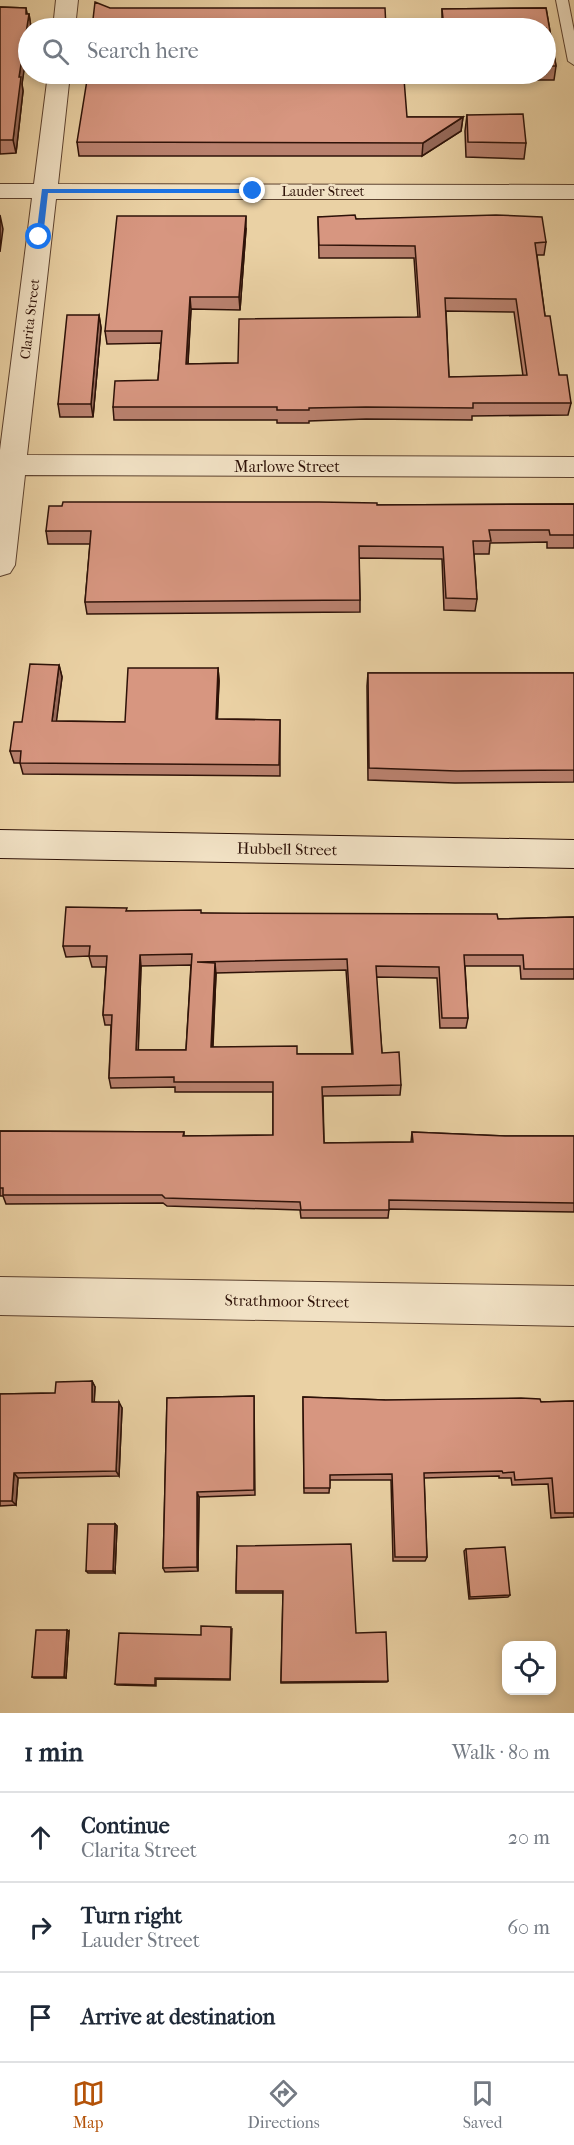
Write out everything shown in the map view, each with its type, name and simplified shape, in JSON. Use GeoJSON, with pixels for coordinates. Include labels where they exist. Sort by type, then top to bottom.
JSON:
{"type":"FeatureCollection","features":[{"type":"Feature","properties":{"kind":"street"},"geometry":{"type":"LineString","coordinates":[[65,18],[67,0]]}},
{"type":"Feature","properties":{"kind":"street","name":"Clarita Street"},"geometry":{"type":"LineString","coordinates":[[0,564],[6,465],[58,84]]}},
{"type":"Feature","properties":{"kind":"street","name":"Lauder Street"},"geometry":{"type":"LineString","coordinates":[[0,190],[574,192]]}},
{"type":"Feature","properties":{"kind":"street","name":"Marlowe Street"},"geometry":{"type":"LineString","coordinates":[[6,465],[574,467]]}},
{"type":"Feature","properties":{"kind":"street","name":"Hubbell Street"},"geometry":{"type":"LineString","coordinates":[[0,844],[574,854]]}},
{"type":"Feature","properties":{"kind":"street","name":"Strathmoor Street"},"geometry":{"type":"LineString","coordinates":[[0,1296],[574,1306]]}},
{"type":"Feature","properties":{"kind":"lane"},"geometry":{"type":"LineString","coordinates":[[562,0],[574,61]]}},
{"type":"Feature","properties":{"kind":"building"},"geometry":{"type":"Polygon","coordinates":[[[95,2],[110,8],[385,8],[386,18],[93,18],[95,2]]]}},
{"type":"Feature","properties":{"kind":"building"},"geometry":{"type":"Polygon","coordinates":[[[0,7],[26,8],[28,18],[18,18],[18,84],[20,84],[13,140],[0,140],[0,7]]]}},
{"type":"Feature","properties":{"kind":"building"},"geometry":{"type":"Polygon","coordinates":[[[546,8],[548,18],[443,18],[442,9],[546,8]]]}},
{"type":"Feature","properties":{"kind":"building"},"geometry":{"type":"Polygon","coordinates":[[[86,84],[404,84],[407,117],[463,117],[423,143],[77,142],[86,84]]]}},
{"type":"Feature","properties":{"kind":"building"},"geometry":{"type":"Polygon","coordinates":[[[523,114],[526,143],[468,142],[467,115],[523,114]]]}},
{"type":"Feature","properties":{"kind":"building"},"geometry":{"type":"Polygon","coordinates":[[[355,215],[356,219],[496,215],[542,217],[546,242],[535,243],[545,316],[550,316],[559,375],[567,375],[571,403],[473,403],[473,408],[366,407],[309,408],[309,410],[277,410],[277,407],[113,407],[115,381],[158,380],[162,331],[105,331],[117,216],[246,216],[239,297],[190,297],[186,364],[238,363],[239,319],[420,317],[415,246],[319,245],[318,217],[355,215]],[[445,298],[449,377],[527,375],[516,299],[445,298]]]}},
{"type":"Feature","properties":{"kind":"building"},"geometry":{"type":"Polygon","coordinates":[[[67,315],[99,315],[91,404],[58,404],[67,315]]]}},
{"type":"Feature","properties":{"kind":"building"},"geometry":{"type":"Polygon","coordinates":[[[63,502],[574,504],[574,535],[550,535],[549,530],[489,530],[491,541],[473,541],[477,599],[446,598],[443,547],[359,546],[360,600],[85,602],[91,531],[46,531],[49,506],[62,506],[63,502]]]}},
{"type":"Feature","properties":{"kind":"building"},"geometry":{"type":"Polygon","coordinates":[[[30,664],[59,665],[52,721],[125,722],[128,668],[218,668],[216,719],[280,720],[279,765],[20,763],[21,751],[10,751],[14,722],[22,722],[30,664]]]}},
{"type":"Feature","properties":{"kind":"building"},"geometry":{"type":"Polygon","coordinates":[[[368,673],[574,673],[574,770],[457,771],[369,768],[368,673]]]}},
{"type":"Feature","properties":{"kind":"building"},"geometry":{"type":"Polygon","coordinates":[[[66,907],[127,908],[126,911],[201,910],[201,913],[497,914],[498,919],[574,917],[574,969],[524,969],[523,955],[464,955],[468,1018],[442,1018],[439,967],[376,966],[382,1053],[399,1052],[401,1085],[322,1087],[324,1143],[413,1142],[412,1132],[574,1136],[574,1203],[389,1200],[389,1210],[301,1210],[300,1202],[165,1198],[162,1195],[3,1195],[3,1188],[0,1188],[0,1131],[184,1132],[183,1136],[273,1135],[273,1082],[174,1082],[174,1077],[109,1078],[112,1015],[103,1015],[107,956],[89,956],[90,946],[63,946],[66,907]],[[192,954],[140,955],[136,1050],[186,1050],[192,954]],[[347,959],[197,962],[215,963],[211,1047],[297,1046],[297,1054],[353,1054],[347,959]]]}},
{"type":"Feature","properties":{"kind":"building"},"geometry":{"type":"Polygon","coordinates":[[[92,1381],[92,1402],[119,1402],[116,1471],[14,1473],[12,1501],[0,1501],[0,1394],[55,1393],[56,1382],[92,1381]]]}},
{"type":"Feature","properties":{"kind":"building"},"geometry":{"type":"Polygon","coordinates":[[[254,1396],[254,1490],[197,1492],[197,1567],[163,1568],[167,1398],[254,1396]]]}},
{"type":"Feature","properties":{"kind":"building"},"geometry":{"type":"Polygon","coordinates":[[[303,1397],[385,1400],[521,1398],[540,1399],[541,1402],[574,1401],[574,1513],[555,1513],[552,1478],[515,1480],[514,1472],[503,1473],[502,1471],[424,1473],[427,1557],[395,1557],[392,1474],[330,1475],[330,1488],[304,1488],[303,1397]]]}},
{"type":"Feature","properties":{"kind":"building"},"geometry":{"type":"Polygon","coordinates":[[[88,1524],[115,1524],[113,1571],[86,1571],[88,1524]]]}},
{"type":"Feature","properties":{"kind":"building"},"geometry":{"type":"Polygon","coordinates":[[[351,1544],[356,1633],[386,1632],[388,1681],[281,1682],[283,1591],[236,1591],[237,1546],[351,1544]]]}},
{"type":"Feature","properties":{"kind":"building"},"geometry":{"type":"Polygon","coordinates":[[[505,1547],[510,1595],[470,1597],[466,1549],[505,1547]]]}},
{"type":"Feature","properties":{"kind":"building"},"geometry":{"type":"Polygon","coordinates":[[[201,1626],[231,1627],[230,1679],[155,1678],[155,1685],[115,1684],[119,1633],[201,1635],[201,1626]]]}},
{"type":"Feature","properties":{"kind":"building"},"geometry":{"type":"Polygon","coordinates":[[[36,1630],[67,1630],[64,1677],[32,1677],[36,1630]]]}},
{"type":"Feature","properties":{"kind":"route"},"geometry":{"type":"LineString","coordinates":[[39,237],[45,191],[253,191]]}}]}
